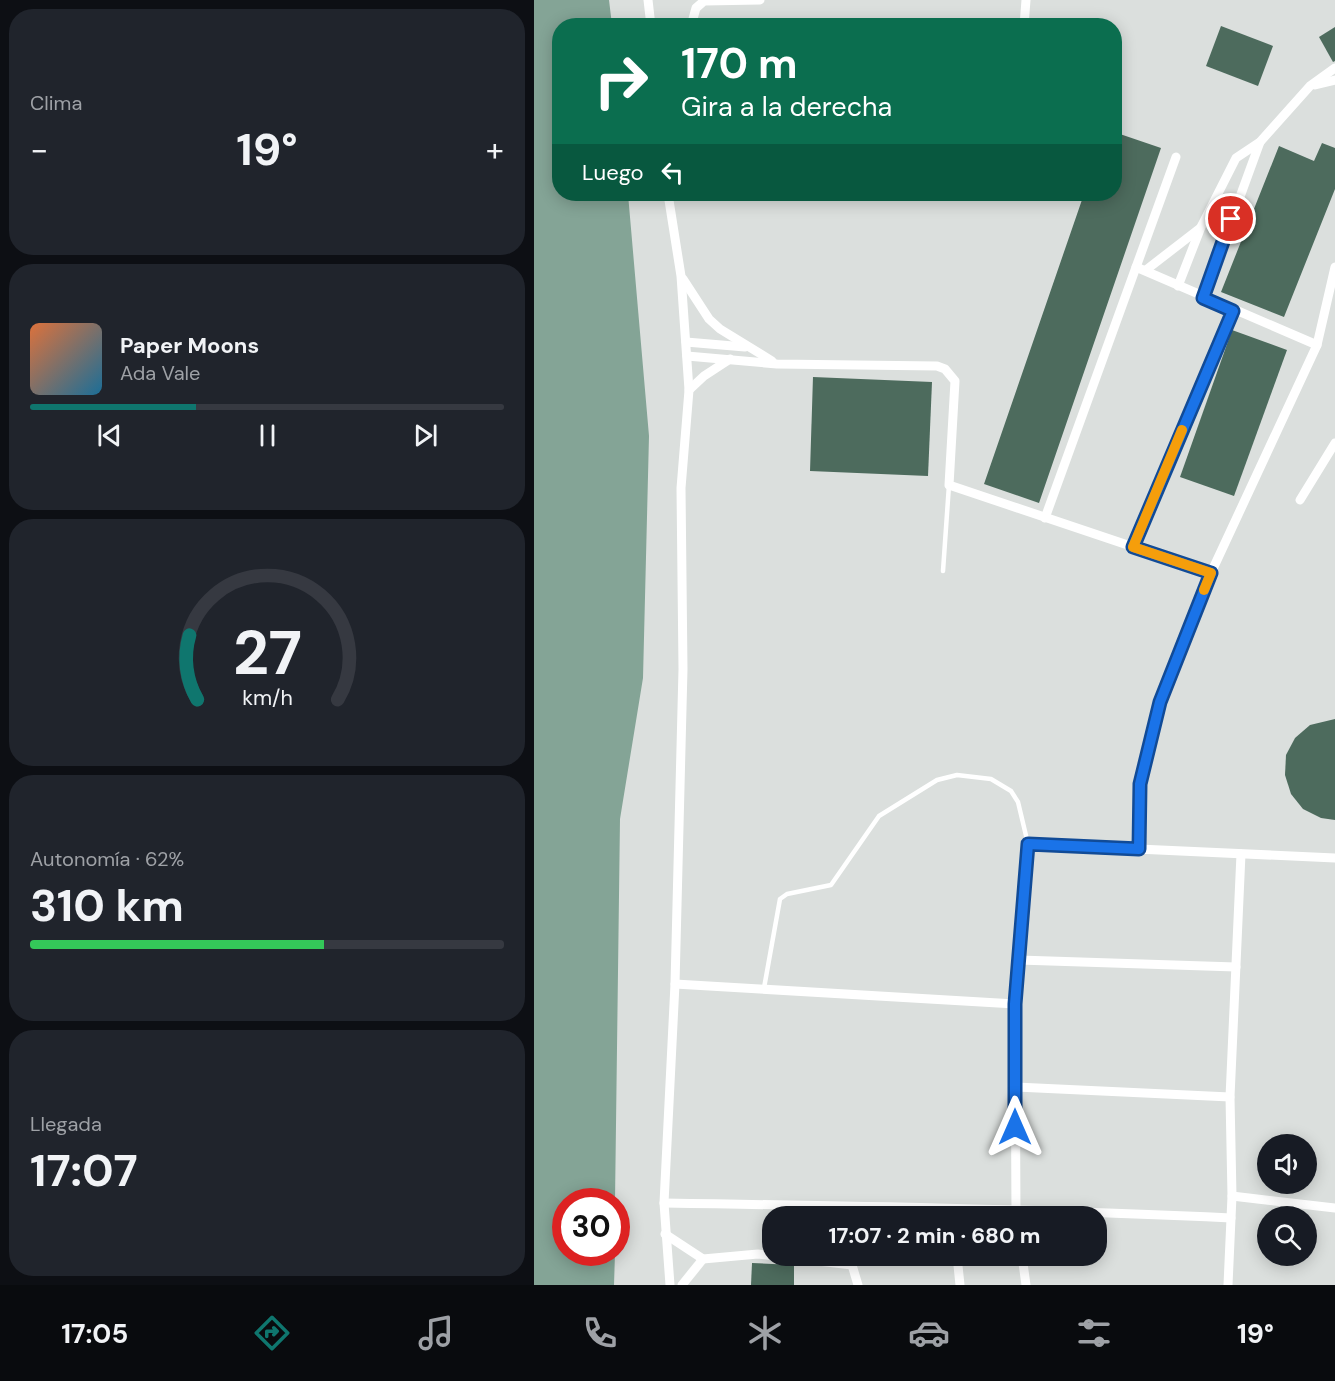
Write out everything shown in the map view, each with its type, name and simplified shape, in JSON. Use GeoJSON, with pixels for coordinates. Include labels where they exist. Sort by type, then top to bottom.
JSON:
{"type":"FeatureCollection","features":[{"type":"Feature","properties":{"kind":"street"},"geometry":{"type":"LineString","coordinates":[[648,0],[650,18]]}},
{"type":"Feature","properties":{"kind":"street"},"geometry":{"type":"LineString","coordinates":[[693,18],[696,8],[704,2],[760,0]]}},
{"type":"Feature","properties":{"kind":"street"},"geometry":{"type":"LineString","coordinates":[[1025,18],[1026,0]]}},
{"type":"Feature","properties":{"kind":"street"},"geometry":{"type":"LineString","coordinates":[[1178,286],[1201,227],[1236,158],[1260,142],[1310,86],[1335,68]]}},
{"type":"Feature","properties":{"kind":"street"},"geometry":{"type":"LineString","coordinates":[[1310,86],[1335,80]]}},
{"type":"Feature","properties":{"kind":"street"},"geometry":{"type":"LineString","coordinates":[[1203,298],[1260,142]]}},
{"type":"Feature","properties":{"kind":"street"},"geometry":{"type":"LineString","coordinates":[[1045,518],[1176,157]]}},
{"type":"Feature","properties":{"kind":"street"},"geometry":{"type":"LineString","coordinates":[[669,201],[681,276],[689,390],[681,488],[683,669],[675,984],[664,1203],[670,1285]]}},
{"type":"Feature","properties":{"kind":"street"},"geometry":{"type":"LineString","coordinates":[[1146,270],[1201,227]]}},
{"type":"Feature","properties":{"kind":"street"},"geometry":{"type":"LineString","coordinates":[[1136,267],[1233,311],[1317,345]]}},
{"type":"Feature","properties":{"kind":"street"},"geometry":{"type":"LineString","coordinates":[[1139,849],[1140,784],[1160,702],[1211,573],[1317,345],[1335,267]]}},
{"type":"Feature","properties":{"kind":"street"},"geometry":{"type":"LineString","coordinates":[[681,276],[710,319],[747,347],[777,364]]}},
{"type":"Feature","properties":{"kind":"street"},"geometry":{"type":"LineString","coordinates":[[1133,547],[1233,311]]}},
{"type":"Feature","properties":{"kind":"street"},"geometry":{"type":"LineString","coordinates":[[686,342],[747,347]]}},
{"type":"Feature","properties":{"kind":"street"},"geometry":{"type":"LineString","coordinates":[[687,356],[777,364],[937,366],[945,369],[954,381],[949,485],[1211,573]]}},
{"type":"Feature","properties":{"kind":"street"},"geometry":{"type":"LineString","coordinates":[[689,390],[704,376],[730,359]]}},
{"type":"Feature","properties":{"kind":"street"},"geometry":{"type":"LineString","coordinates":[[1300,500],[1335,444]]}},
{"type":"Feature","properties":{"kind":"street"},"geometry":{"type":"LineString","coordinates":[[1015,1206],[1015,1004],[1028,844],[1335,858]]}},
{"type":"Feature","properties":{"kind":"street"},"geometry":{"type":"LineString","coordinates":[[1228,1285],[1232,1196],[1230,1097],[1241,854]]}},
{"type":"Feature","properties":{"kind":"street"},"geometry":{"type":"LineString","coordinates":[[1019,960],[1236,967]]}},
{"type":"Feature","properties":{"kind":"street"},"geometry":{"type":"LineString","coordinates":[[675,984],[1015,1004]]}},
{"type":"Feature","properties":{"kind":"street"},"geometry":{"type":"LineString","coordinates":[[1016,1087],[1230,1097]]}},
{"type":"Feature","properties":{"kind":"street"},"geometry":{"type":"LineString","coordinates":[[1232,1196],[1335,1208]]}},
{"type":"Feature","properties":{"kind":"street"},"geometry":{"type":"LineString","coordinates":[[664,1203],[862,1206]]}},
{"type":"Feature","properties":{"kind":"street"},"geometry":{"type":"LineString","coordinates":[[1107,1215],[1231,1218]]}},
{"type":"Feature","properties":{"kind":"street"},"geometry":{"type":"LineString","coordinates":[[665,1234],[704,1259],[762,1254]]}},
{"type":"Feature","properties":{"kind":"street"},"geometry":{"type":"LineString","coordinates":[[682,1285],[704,1259]]}},
{"type":"Feature","properties":{"kind":"street"},"geometry":{"type":"LineString","coordinates":[[854,1266],[858,1285]]}},
{"type":"Feature","properties":{"kind":"street"},"geometry":{"type":"LineString","coordinates":[[958,1266],[960,1285]]}},
{"type":"Feature","properties":{"kind":"street"},"geometry":{"type":"LineString","coordinates":[[1023,1266],[1026,1285]]}},
{"type":"Feature","properties":{"kind":"lane"},"geometry":{"type":"LineString","coordinates":[[943,571],[949,485]]}},
{"type":"Feature","properties":{"kind":"lane"},"geometry":{"type":"LineString","coordinates":[[764,988],[780,899],[787,894],[831,885],[879,816],[937,780],[957,775],[991,779],[1011,791],[1018,802],[1028,844]]}},
{"type":"Feature","properties":{"kind":"shaded area"},"geometry":{"type":"Polygon","coordinates":[[[534,0],[609,0],[611,18],[552,18],[552,201],[629,201],[649,436],[643,678],[620,819],[615,1188],[552,1188],[552,1266],[615,1266],[614,1285],[534,1285],[534,0]]]}},
{"type":"Feature","properties":{"kind":"building"},"geometry":{"type":"Polygon","coordinates":[[[1221,26],[1273,46],[1258,86],[1206,66],[1221,26]]]}},
{"type":"Feature","properties":{"kind":"building"},"geometry":{"type":"Polygon","coordinates":[[[1335,27],[1335,61],[1333,62],[1319,37],[1335,27]]]}},
{"type":"Feature","properties":{"kind":"building"},"geometry":{"type":"Polygon","coordinates":[[[1122,135],[1161,148],[1039,503],[984,484],[1082,201],[1122,201],[1122,135]]]}},
{"type":"Feature","properties":{"kind":"building"},"geometry":{"type":"Polygon","coordinates":[[[1322,143],[1335,148],[1335,189],[1284,317],[1221,292],[1279,146],[1314,161],[1322,143]]]}},
{"type":"Feature","properties":{"kind":"building"},"geometry":{"type":"Polygon","coordinates":[[[1232,330],[1287,350],[1234,496],[1180,477],[1232,330]]]}},
{"type":"Feature","properties":{"kind":"building"},"geometry":{"type":"Polygon","coordinates":[[[813,377],[932,382],[928,476],[810,471],[813,377]]]}},
{"type":"Feature","properties":{"kind":"building"},"geometry":{"type":"Polygon","coordinates":[[[1335,719],[1335,820],[1321,818],[1303,809],[1291,794],[1285,775],[1286,755],[1295,738],[1310,725],[1335,719]]]}},
{"type":"Feature","properties":{"kind":"building"},"geometry":{"type":"Polygon","coordinates":[[[752,1263],[762,1263],[762,1266],[794,1266],[794,1285],[751,1285],[752,1263]]]}},
{"type":"Feature","properties":{"kind":"slow traffic"},"geometry":{"type":"LineString","coordinates":[[1182,430],[1133,547],[1211,573],[1204,590]]}},
{"type":"Feature","properties":{"kind":"route"},"geometry":{"type":"LineString","coordinates":[[1015,1127],[1015,1004],[1028,844],[1139,849],[1140,784],[1160,702],[1211,573],[1133,547],[1233,311],[1203,298],[1231,219]]}}]}
